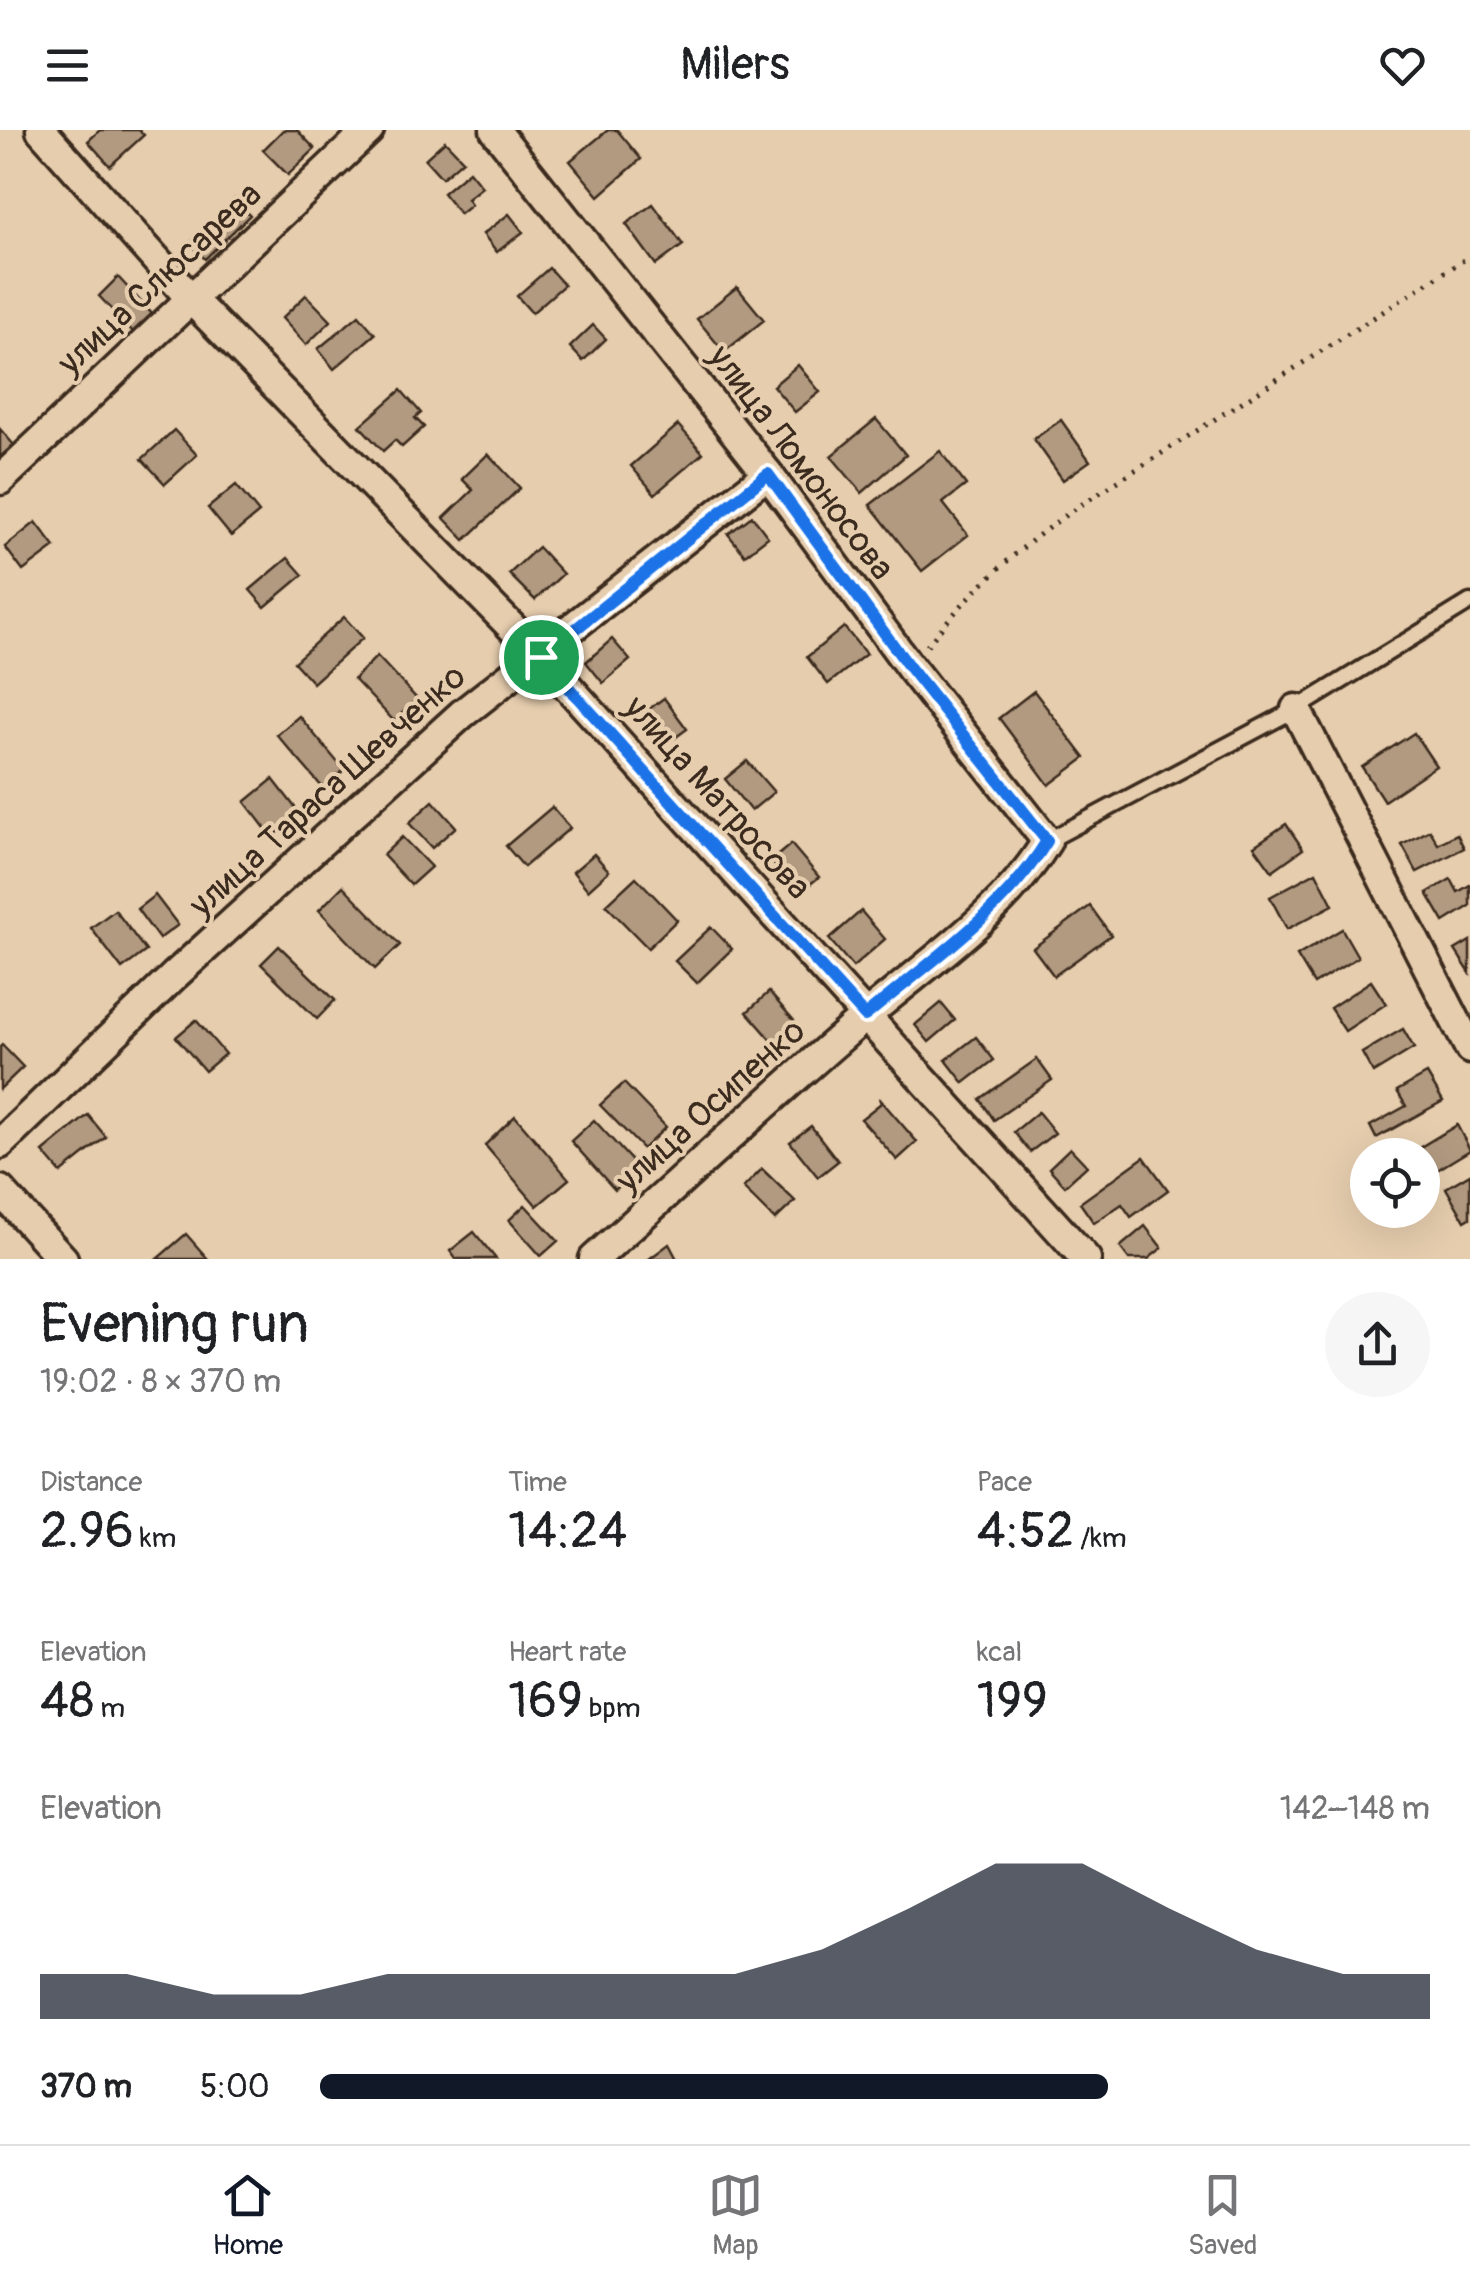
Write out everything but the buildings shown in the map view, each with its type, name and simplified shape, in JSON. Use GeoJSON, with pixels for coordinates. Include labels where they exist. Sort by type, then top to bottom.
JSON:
{"type":"FeatureCollection","features":[{"type":"Feature","properties":{"kind":"street","name":"улица Матросова"},"geometry":{"type":"LineString","coordinates":[[41,130],[192,300],[541,657],[1086,1259]]}},
{"type":"Feature","properties":{"kind":"street","name":"улица Слюсарева"},"geometry":{"type":"LineString","coordinates":[[0,480],[369,130]]}},
{"type":"Feature","properties":{"kind":"street","name":"улица Ломоносова"},"geometry":{"type":"LineString","coordinates":[[495,130],[768,474],[910,668],[1047,841]]}},
{"type":"Feature","properties":{"kind":"street","name":"улица Тараса Шевченко"},"geometry":{"type":"LineString","coordinates":[[0,1144],[133,1014],[462,714],[541,657],[768,474]]}},
{"type":"Feature","properties":{"kind":"street"},"geometry":{"type":"LineString","coordinates":[[1296,709],[1470,1049]]}},
{"type":"Feature","properties":{"kind":"street","name":"улица Осипенко"},"geometry":{"type":"LineString","coordinates":[[594,1259],[865,1016],[1001,902],[1027,874],[1047,841]]}},
{"type":"Feature","properties":{"kind":"street"},"geometry":{"type":"LineString","coordinates":[[0,1190],[63,1259]]}},
{"type":"Feature","properties":{"kind":"lane"},"geometry":{"type":"LineString","coordinates":[[1047,841],[1296,709],[1470,602]]}},
{"type":"Feature","properties":{"kind":"path"},"geometry":{"type":"LineString","coordinates":[[910,668],[968,594],[1013,552],[1072,510],[1470,256]]}},
{"type":"Feature","properties":{"kind":"route"},"geometry":{"type":"LineString","coordinates":[[768,474],[910,668],[1047,841],[1027,874],[1001,902],[865,1016],[541,657],[768,474]]}}]}
